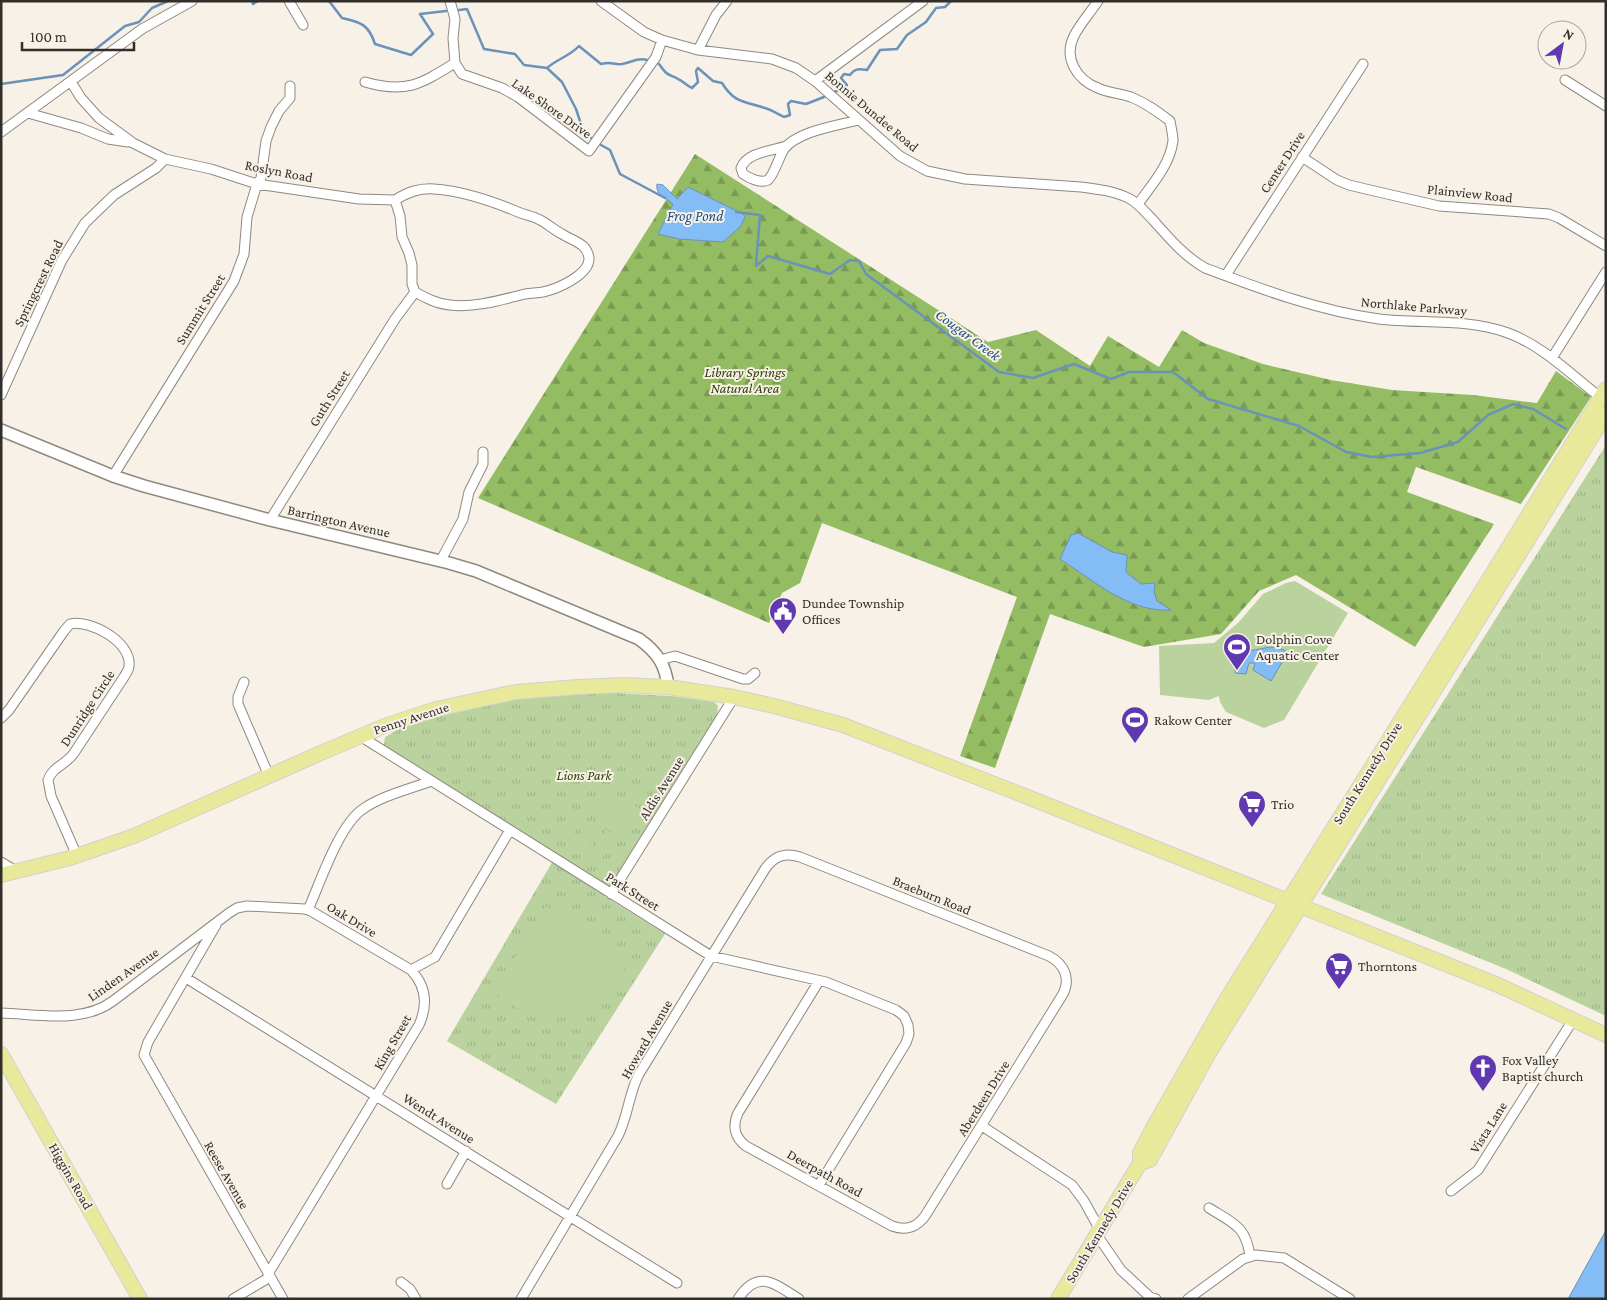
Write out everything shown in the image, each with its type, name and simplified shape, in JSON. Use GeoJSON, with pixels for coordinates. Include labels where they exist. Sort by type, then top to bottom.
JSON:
{"type":"FeatureCollection","features":[{"type":"Feature","properties":{"kind":"main road","name":"South Kennedy Drive"},"geometry":{"type":"LineString","coordinates":[[1058,1299],[1140,1163],[1140,1153],[1226,1000],[1604,396]]}},
{"type":"Feature","properties":{"kind":"main road","name":"South Kennedy Drive"},"geometry":{"type":"LineString","coordinates":[[1140,1163],[1150,1160],[1209,1054],[1606,414]]}},
{"type":"Feature","properties":{"kind":"main road","name":"Penny Avenue"},"geometry":{"type":"LineString","coordinates":[[1,875],[78,856],[134,836],[360,736],[436,709],[511,692],[624,685],[668,687],[734,697],[794,710],[843,725],[1016,792],[1498,985],[1606,1034]]}},
{"type":"Feature","properties":{"kind":"main road","name":"Higgins Road"},"geometry":{"type":"LineString","coordinates":[[1,1054],[140,1299]]}},
{"type":"Feature","properties":{"kind":"street"},"geometry":{"type":"LineString","coordinates":[[1,132],[142,29],[192,1]]}},
{"type":"Feature","properties":{"kind":"street"},"geometry":{"type":"LineString","coordinates":[[289,1],[303,24]]}},
{"type":"Feature","properties":{"kind":"street"},"geometry":{"type":"LineString","coordinates":[[365,82],[380,86],[408,87],[428,79],[455,63],[453,38],[455,20],[450,1]]}},
{"type":"Feature","properties":{"kind":"street","name":"Bonnie Dundee Road"},"geometry":{"type":"LineString","coordinates":[[601,1],[644,32],[662,40],[698,50],[772,59],[796,68],[815,81],[900,156],[927,171],[965,179],[1099,189],[1124,196],[1138,204],[1179,249]]}},
{"type":"Feature","properties":{"kind":"street"},"geometry":{"type":"LineString","coordinates":[[698,50],[716,15],[727,1]]}},
{"type":"Feature","properties":{"kind":"street"},"geometry":{"type":"LineString","coordinates":[[815,81],[923,1]]}},
{"type":"Feature","properties":{"kind":"street"},"geometry":{"type":"LineString","coordinates":[[1098,1],[1074,37],[1070,59],[1074,70],[1085,81],[1098,89],[1143,102],[1170,121],[1173,141],[1164,166],[1138,204]]}},
{"type":"Feature","properties":{"kind":"street","name":"Lake Shore Drive"},"geometry":{"type":"LineString","coordinates":[[455,63],[462,74],[502,88],[518,97],[589,151],[652,64],[662,40]]}},
{"type":"Feature","properties":{"kind":"street","name":"Center Drive"},"geometry":{"type":"LineString","coordinates":[[1226,276],[1363,64]]}},
{"type":"Feature","properties":{"kind":"street"},"geometry":{"type":"LineString","coordinates":[[1565,80],[1606,106]]}},
{"type":"Feature","properties":{"kind":"street","name":"Roslyn Road"},"geometry":{"type":"LineString","coordinates":[[71,82],[81,98],[99,118],[133,142],[165,159],[212,169],[257,184],[359,199],[395,200],[407,193],[434,189],[473,196],[537,218],[562,234],[581,243],[589,256],[587,266],[577,277],[544,292],[532,292],[464,306],[438,303],[414,292]]}},
{"type":"Feature","properties":{"kind":"street","name":"Summit Street"},"geometry":{"type":"LineString","coordinates":[[113,476],[234,281],[244,254],[247,217],[257,184],[261,178],[263,158],[271,127],[279,111],[290,98],[290,86]]}},
{"type":"Feature","properties":{"kind":"street","name":"Roslyn Road"},"geometry":{"type":"LineString","coordinates":[[28,113],[74,126],[108,139],[133,142]]}},
{"type":"Feature","properties":{"kind":"street"},"geometry":{"type":"LineString","coordinates":[[786,146],[763,152],[746,160],[741,168],[743,174],[762,181],[767,180],[771,176],[786,146],[800,136],[858,120]]}},
{"type":"Feature","properties":{"kind":"street","name":"Plainview Road"},"geometry":{"type":"LineString","coordinates":[[1302,157],[1337,180],[1370,190],[1439,206],[1549,214],[1606,246]]}},
{"type":"Feature","properties":{"kind":"street","name":"Springcrest Road"},"geometry":{"type":"LineString","coordinates":[[1,395],[62,260],[81,229],[99,208],[114,195],[156,168],[165,159]]}},
{"type":"Feature","properties":{"kind":"street"},"geometry":{"type":"LineString","coordinates":[[395,200],[400,216],[402,237],[412,265],[414,292]]}},
{"type":"Feature","properties":{"kind":"street","name":"Northlake Parkway"},"geometry":{"type":"LineString","coordinates":[[1179,249],[1205,268],[1317,307],[1378,319],[1470,325],[1516,336],[1552,358],[1604,396]]}},
{"type":"Feature","properties":{"kind":"street"},"geometry":{"type":"LineString","coordinates":[[1552,358],[1606,272]]}},
{"type":"Feature","properties":{"kind":"street","name":"Guth Street"},"geometry":{"type":"LineString","coordinates":[[270,520],[395,319],[414,292]]}},
{"type":"Feature","properties":{"kind":"street","name":"Barrington Avenue"},"geometry":{"type":"LineString","coordinates":[[1,430],[113,476],[270,520],[440,560],[476,571],[632,635],[651,648],[660,660],[666,671],[668,687]]}},
{"type":"Feature","properties":{"kind":"street"},"geometry":{"type":"LineString","coordinates":[[440,560],[463,519],[469,492],[482,467],[483,452]]}},
{"type":"Feature","properties":{"kind":"street","name":"Dunridge Circle"},"geometry":{"type":"LineString","coordinates":[[1,718],[10,710],[70,624],[83,623],[105,632],[126,652],[130,665],[124,677],[72,756],[68,761],[56,767],[48,780],[51,796],[78,856]]}},
{"type":"Feature","properties":{"kind":"street"},"geometry":{"type":"LineString","coordinates":[[660,660],[675,656],[745,679],[755,673]]}},
{"type":"Feature","properties":{"kind":"street"},"geometry":{"type":"LineString","coordinates":[[244,682],[238,697],[238,704],[269,776]]}},
{"type":"Feature","properties":{"kind":"street","name":"Aldis Avenue"},"geometry":{"type":"LineString","coordinates":[[611,894],[734,697]]}},
{"type":"Feature","properties":{"kind":"street","name":"Park Street"},"geometry":{"type":"LineString","coordinates":[[360,736],[712,956],[833,985],[894,1009],[902,1014],[908,1025],[909,1034],[906,1043],[819,1185]]}},
{"type":"Feature","properties":{"kind":"street"},"geometry":{"type":"LineString","coordinates":[[308,910],[340,838],[356,814],[375,802],[431,781]]}},
{"type":"Feature","properties":{"kind":"street"},"geometry":{"type":"LineString","coordinates":[[410,970],[430,961],[436,955],[510,830]]}},
{"type":"Feature","properties":{"kind":"street","name":"Braeburn Road"},"geometry":{"type":"LineString","coordinates":[[782,855],[790,854],[800,857],[1049,956],[1058,962],[1065,972]]}},
{"type":"Feature","properties":{"kind":"street","name":"Howard Avenue"},"geometry":{"type":"LineString","coordinates":[[520,1299],[621,1130],[632,1089],[639,1074],[768,866],[782,855]]}},
{"type":"Feature","properties":{"kind":"street"},"geometry":{"type":"LineString","coordinates":[[1,862],[16,871]]}},
{"type":"Feature","properties":{"kind":"street","name":"Oak Drive"},"geometry":{"type":"LineString","coordinates":[[218,922],[235,909],[247,906],[308,910],[318,914],[410,970]]}},
{"type":"Feature","properties":{"kind":"street"},"geometry":{"type":"LineString","coordinates":[[186,978],[218,922]]}},
{"type":"Feature","properties":{"kind":"street","name":"Linden Avenue"},"geometry":{"type":"LineString","coordinates":[[1,1013],[74,1016],[95,1012],[109,1004],[218,922]]}},
{"type":"Feature","properties":{"kind":"street","name":"King Street"},"geometry":{"type":"LineString","coordinates":[[233,1299],[269,1276],[418,1027],[425,1004],[423,992],[417,978],[410,970]]}},
{"type":"Feature","properties":{"kind":"street","name":"Aberdeen Drive"},"geometry":{"type":"LineString","coordinates":[[908,1228],[918,1224],[925,1216],[1063,994],[1067,982],[1065,972]]}},
{"type":"Feature","properties":{"kind":"street","name":"Reese Avenue"},"geometry":{"type":"LineString","coordinates":[[186,978],[144,1049],[144,1055],[283,1299]]}},
{"type":"Feature","properties":{"kind":"street","name":"Wendt Avenue"},"geometry":{"type":"LineString","coordinates":[[186,978],[677,1283]]}},
{"type":"Feature","properties":{"kind":"street","name":"Deerpath Road"},"geometry":{"type":"LineString","coordinates":[[819,981],[738,1113],[734,1122],[735,1131],[739,1139],[746,1146],[892,1226],[908,1228]]}},
{"type":"Feature","properties":{"kind":"street","name":"Vista Lane"},"geometry":{"type":"LineString","coordinates":[[1451,1191],[1478,1170],[1573,1020]]}},
{"type":"Feature","properties":{"kind":"street"},"geometry":{"type":"LineString","coordinates":[[982,1126],[1072,1185],[1084,1201],[1120,1270],[1151,1298]]}},
{"type":"Feature","properties":{"kind":"street"},"geometry":{"type":"LineString","coordinates":[[447,1184],[466,1151]]}},
{"type":"Feature","properties":{"kind":"street"},"geometry":{"type":"LineString","coordinates":[[1209,1208],[1240,1228],[1248,1240],[1250,1256]]}},
{"type":"Feature","properties":{"kind":"street"},"geometry":{"type":"LineString","coordinates":[[1188,1299],[1243,1259],[1261,1255],[1284,1258],[1350,1299]]}},
{"type":"Feature","properties":{"kind":"street"},"geometry":{"type":"LineString","coordinates":[[738,1299],[749,1285],[762,1281],[777,1285],[799,1299]]}},
{"type":"Feature","properties":{"kind":"street"},"geometry":{"type":"LineString","coordinates":[[401,1282],[410,1288],[416,1299]]}},
{"type":"Feature","properties":{"kind":"green space","name":"Library Springs Natural Area"},"geometry":{"type":"Polygon","coordinates":[[[695,154],[988,342],[1036,330],[1090,366],[1108,336],[1159,367],[1182,330],[1204,343],[1263,364],[1331,380],[1392,390],[1473,395],[1537,403],[1556,371],[1591,397],[1521,504],[1416,467],[1407,492],[1494,524],[1415,647],[1296,575],[1259,591],[1221,634],[1144,647],[1050,614],[995,768],[960,756],[1017,597],[822,523],[800,583],[782,593],[769,623],[478,498],[695,154]]]}},
{"type":"Feature","properties":{"kind":"green space"},"geometry":{"type":"Polygon","coordinates":[[[1606,445],[1606,1016],[1506,969],[1321,894],[1606,445]]]}},
{"type":"Feature","properties":{"kind":"green space","name":"Dolphin Cove Aquatic Center"},"geometry":{"type":"Polygon","coordinates":[[[1295,581],[1348,613],[1284,720],[1264,728],[1226,712],[1219,696],[1209,700],[1160,695],[1159,646],[1214,643],[1238,623],[1263,594],[1286,583],[1295,581]]]}},
{"type":"Feature","properties":{"kind":"green space","name":"Lions Park"},"geometry":{"type":"Polygon","coordinates":[[[615,693],[672,696],[714,702],[718,706],[717,715],[604,896],[665,934],[556,1104],[447,1041],[557,854],[384,745],[385,737],[408,724],[509,700],[555,695],[615,693]]]}},
{"type":"Feature","properties":{"kind":"green space"},"geometry":{"type":"Polygon","coordinates":[[[606,788],[640,809],[627,830],[593,810],[606,788]]]}},
{"type":"Feature","properties":{"kind":"green space"},"geometry":{"type":"Polygon","coordinates":[[[573,810],[584,817],[570,840],[559,834],[573,810]]]}},
{"type":"Feature","properties":{"kind":"green space"},"geometry":{"type":"Polygon","coordinates":[[[591,821],[602,828],[588,851],[577,845],[591,821]]]}},
{"type":"Feature","properties":{"kind":"green space"},"geometry":{"type":"Polygon","coordinates":[[[606,830],[616,836],[602,859],[591,853],[606,830]]]}},
{"type":"Feature","properties":{"kind":"green space"},"geometry":{"type":"Polygon","coordinates":[[[545,906],[630,958],[618,980],[603,1000],[589,1011],[571,1017],[543,1018],[534,1016],[518,1009],[495,992],[545,906]]]}},
{"type":"Feature","properties":{"kind":"water","name":"Frog Pond"},"geometry":{"type":"Polygon","coordinates":[[[657,184],[663,185],[677,199],[688,187],[743,214],[745,217],[740,227],[723,242],[679,239],[658,234],[673,204],[659,194],[657,184]]]}},
{"type":"Feature","properties":{"kind":"water"},"geometry":{"type":"Polygon","coordinates":[[[1078,533],[1112,552],[1127,555],[1126,572],[1141,584],[1155,583],[1154,592],[1157,601],[1171,610],[1156,610],[1127,601],[1099,586],[1060,559],[1071,535],[1078,533]]]}},
{"type":"Feature","properties":{"kind":"water"},"geometry":{"type":"Polygon","coordinates":[[[1270,647],[1288,652],[1271,681],[1253,670],[1255,663],[1249,663],[1246,674],[1235,673],[1236,651],[1249,651],[1270,647]]]}},
{"type":"Feature","properties":{"kind":"water"},"geometry":{"type":"Polygon","coordinates":[[[1605,1232],[1606,1299],[1568,1299],[1605,1232]]]}},
{"type":"Feature","properties":{"kind":"waterway"},"geometry":{"type":"LineString","coordinates":[[1,84],[63,75],[125,26],[139,22],[152,8],[168,1]]}},
{"type":"Feature","properties":{"kind":"waterway"},"geometry":{"type":"LineString","coordinates":[[252,1],[253,4],[258,1]]}},
{"type":"Feature","properties":{"kind":"waterway"},"geometry":{"type":"LineString","coordinates":[[329,1],[342,18],[354,21],[367,28],[375,44],[411,55],[433,34],[420,14],[446,11]]}},
{"type":"Feature","properties":{"kind":"waterway"},"geometry":{"type":"LineString","coordinates":[[834,92],[845,88],[847,85],[841,78],[844,74],[850,75],[857,70],[867,70],[880,50],[897,49],[907,35],[926,22],[936,8],[945,7],[951,1]]}},
{"type":"Feature","properties":{"kind":"waterway"},"geometry":{"type":"LineString","coordinates":[[459,10],[467,9],[484,49],[515,54],[524,65],[547,68],[562,82],[576,109],[584,133],[591,138]]}},
{"type":"Feature","properties":{"kind":"waterway"},"geometry":{"type":"LineString","coordinates":[[547,68],[579,46],[601,64],[622,64],[637,60],[647,60]]}},
{"type":"Feature","properties":{"kind":"waterway"},"geometry":{"type":"LineString","coordinates":[[659,64],[667,73],[692,88],[698,82],[696,71],[698,68],[713,81],[722,83],[731,95],[736,98],[768,109],[784,117],[790,115],[788,104],[791,101],[806,104],[824,97]]}},
{"type":"Feature","properties":{"kind":"waterway","name":"Cougar Creek"},"geometry":{"type":"LineString","coordinates":[[601,145],[610,150],[620,174],[665,198]]}},
{"type":"Feature","properties":{"kind":"waterway","name":"Cougar Creek"},"geometry":{"type":"LineString","coordinates":[[736,212],[760,215],[756,266],[768,256],[830,274],[850,260],[859,261],[866,274],[999,372],[1033,378],[1074,364],[1111,379],[1129,372],[1173,372],[1208,399],[1299,426],[1346,452],[1372,457],[1420,453],[1458,442],[1488,415],[1513,404],[1533,409],[1566,429]]}},
{"type":"Feature","properties":{"kind":"place","name":"Dundee Township Offices"},"geometry":{"type":"Point","coordinates":[783,635]}},
{"type":"Feature","properties":{"kind":"place","name":"Dolphin Cove Aquatic Center"},"geometry":{"type":"Point","coordinates":[1237,671]}},
{"type":"Feature","properties":{"kind":"place","name":"Rakow Center"},"geometry":{"type":"Point","coordinates":[1135,744]}},
{"type":"Feature","properties":{"kind":"place","name":"Trio"},"geometry":{"type":"Point","coordinates":[1252,828]}},
{"type":"Feature","properties":{"kind":"place","name":"Thorntons"},"geometry":{"type":"Point","coordinates":[1339,990]}},
{"type":"Feature","properties":{"kind":"place","name":"Fox Valley Baptist church"},"geometry":{"type":"Point","coordinates":[1483,1092]}}]}
